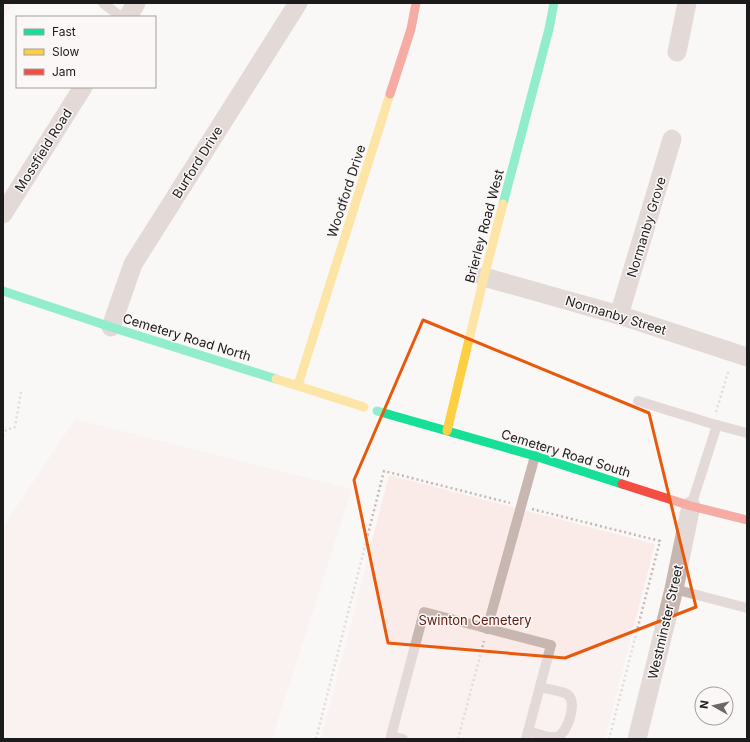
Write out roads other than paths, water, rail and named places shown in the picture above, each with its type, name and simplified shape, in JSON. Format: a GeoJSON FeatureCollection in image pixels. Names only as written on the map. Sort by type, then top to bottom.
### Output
{"type":"FeatureCollection","features":[{"type":"Feature","properties":{"kind":"street"},"geometry":{"type":"LineString","coordinates":[[129,16],[136,3]]}},
{"type":"Feature","properties":{"kind":"street","name":"Burford Drive"},"geometry":{"type":"LineString","coordinates":[[111,327],[133,264],[298,3]]}},
{"type":"Feature","properties":{"kind":"street","name":"Woodford Drive"},"geometry":{"type":"LineString","coordinates":[[298,385],[411,28],[416,3]]}},
{"type":"Feature","properties":{"kind":"street","name":"Brierley Road West"},"geometry":{"type":"LineString","coordinates":[[447,431],[484,277],[549,29],[554,3]]}},
{"type":"Feature","properties":{"kind":"street"},"geometry":{"type":"LineString","coordinates":[[677,52],[687,3]]}},
{"type":"Feature","properties":{"kind":"street","name":"Mossfield Road"},"geometry":{"type":"LineString","coordinates":[[3,214],[82,88]]}},
{"type":"Feature","properties":{"kind":"street","name":"Normanby Grove"},"geometry":{"type":"LineString","coordinates":[[619,315],[672,139]]}},
{"type":"Feature","properties":{"kind":"street","name":"Normanby Street"},"geometry":{"type":"LineString","coordinates":[[484,277],[619,315],[740,355]]}},
{"type":"Feature","properties":{"kind":"street","name":"Cemetery Road North"},"geometry":{"type":"LineString","coordinates":[[3,291],[111,327],[364,406]]}},
{"type":"Feature","properties":{"kind":"street","name":"Cemetery Road South"},"geometry":{"type":"LineString","coordinates":[[377,411],[535,456],[691,506],[747,520]]}},
{"type":"Feature","properties":{"kind":"street","name":"Westminster Street"},"geometry":{"type":"LineString","coordinates":[[637,739],[674,589],[691,506]]}},
{"type":"Feature","properties":{"kind":"lane"},"geometry":{"type":"LineString","coordinates":[[103,3],[120,16]]}},
{"type":"Feature","properties":{"kind":"lane"},"geometry":{"type":"LineString","coordinates":[[638,401],[715,425],[747,433]]}},
{"type":"Feature","properties":{"kind":"lane"},"geometry":{"type":"LineString","coordinates":[[691,506],[715,425]]}},
{"type":"Feature","properties":{"kind":"lane"},"geometry":{"type":"LineString","coordinates":[[487,629],[535,456]]}},
{"type":"Feature","properties":{"kind":"lane"},"geometry":{"type":"LineString","coordinates":[[674,589],[747,608]]}},
{"type":"Feature","properties":{"kind":"lane"},"geometry":{"type":"LineString","coordinates":[[403,739],[391,736],[424,612],[551,645],[527,735],[558,736],[564,731],[568,724],[572,700],[568,694],[540,687]]}},
{"type":"Feature","properties":{"kind":"park label","name":"Swinton Cemetery"},"geometry":{"type":"Point","coordinates":[475,620]}}]}
